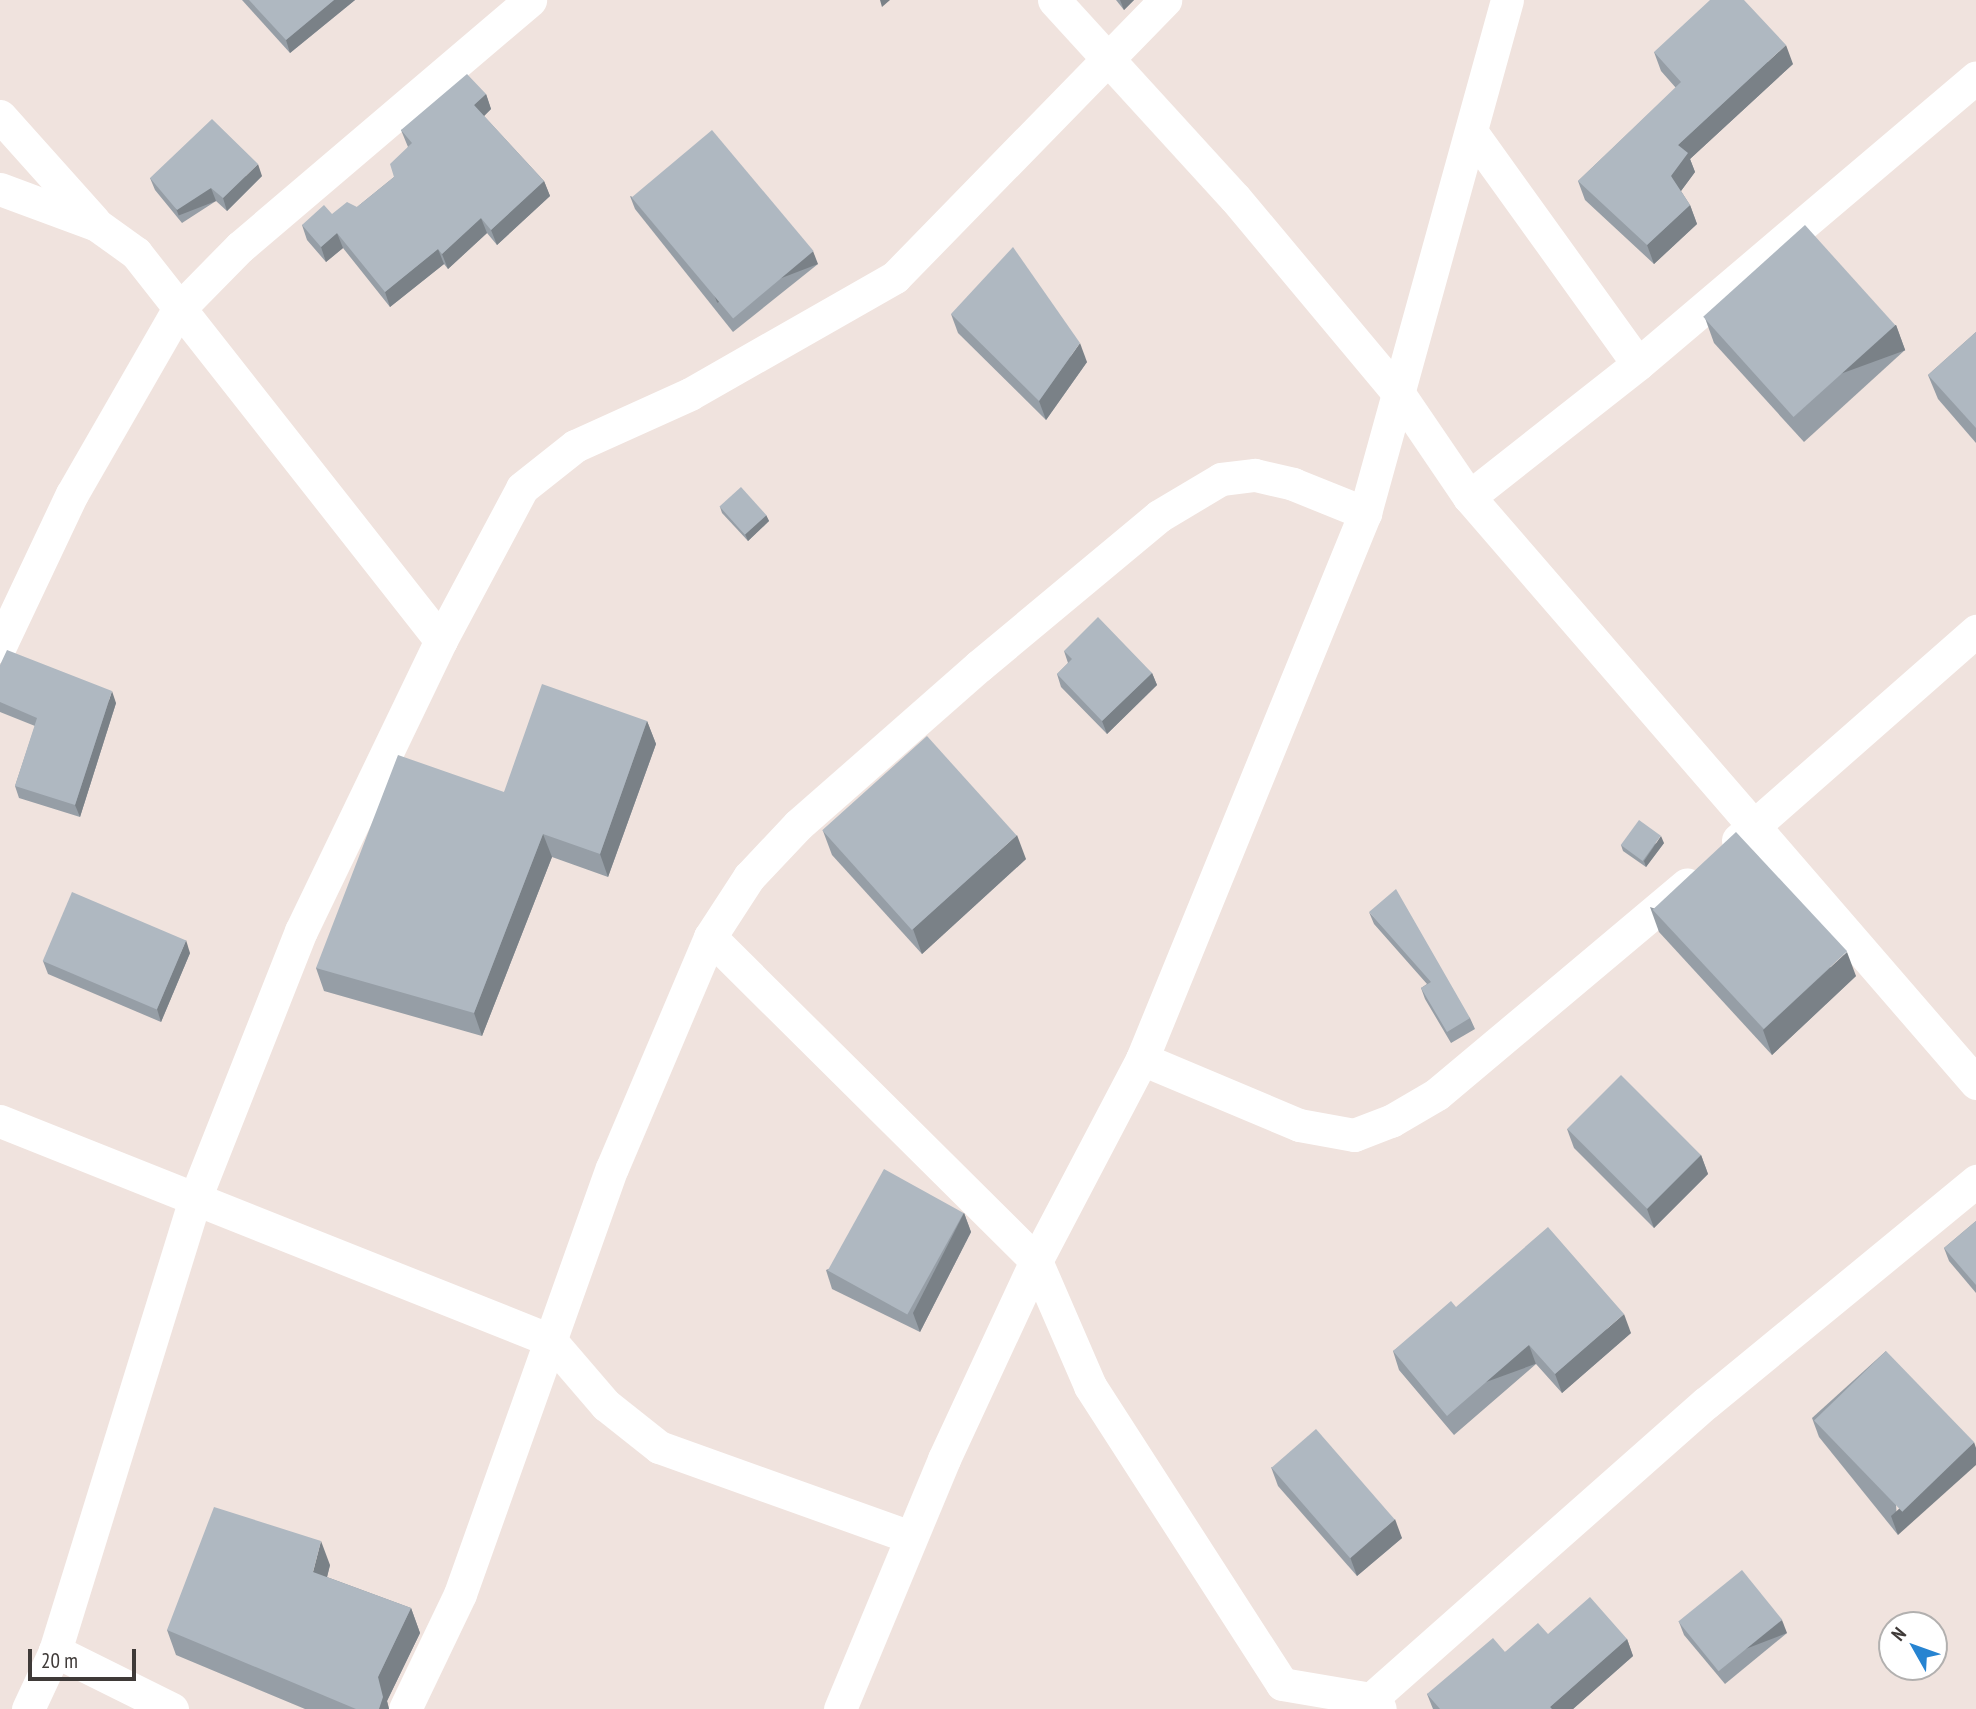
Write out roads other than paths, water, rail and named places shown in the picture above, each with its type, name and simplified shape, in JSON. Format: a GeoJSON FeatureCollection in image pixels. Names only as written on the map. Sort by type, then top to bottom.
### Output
{"type":"FeatureCollection","features":[{"type":"Feature","properties":{"kind":"street"},"geometry":{"type":"LineString","coordinates":[[0,646],[72,494],[178,310],[240,247],[530,0]]}},
{"type":"Feature","properties":{"kind":"street"},"geometry":{"type":"LineString","coordinates":[[1054,0],[1235,198],[1399,394],[1469,497],[1976,1083]]}},
{"type":"Feature","properties":{"kind":"street"},"geometry":{"type":"LineString","coordinates":[[28,1709],[55,1651],[197,1196],[301,931],[441,640],[522,488],[575,446],[691,394],[895,277],[1165,0]]}},
{"type":"Feature","properties":{"kind":"street"},"geometry":{"type":"LineString","coordinates":[[840,1709],[910,1537],[1036,1261],[1142,1059],[1365,513],[1507,0]]}},
{"type":"Feature","properties":{"kind":"street"},"geometry":{"type":"LineString","coordinates":[[1469,497],[1639,363],[1976,77]]}},
{"type":"Feature","properties":{"kind":"street"},"geometry":{"type":"LineString","coordinates":[[0,116],[97,225],[136,253],[178,310],[441,640]]}},
{"type":"Feature","properties":{"kind":"street"},"geometry":{"type":"LineString","coordinates":[[1472,133],[1639,363]]}},
{"type":"Feature","properties":{"kind":"street"},"geometry":{"type":"LineString","coordinates":[[0,189],[97,225]]}},
{"type":"Feature","properties":{"kind":"street"},"geometry":{"type":"LineString","coordinates":[[405,1709],[460,1594],[612,1168],[710,937],[750,877],[798,825],[1159,516],[1221,479],[1255,475],[1293,484],[1365,513]]}},
{"type":"Feature","properties":{"kind":"street"},"geometry":{"type":"LineString","coordinates":[[1142,1059],[1299,1125],[1353,1135],[1391,1121],[1437,1094],[1755,825],[1976,631]]}},
{"type":"Feature","properties":{"kind":"street"},"geometry":{"type":"LineString","coordinates":[[710,937],[1036,1261],[1090,1386],[1282,1696],[1376,1704],[1706,1403],[1976,1181]]}},
{"type":"Feature","properties":{"kind":"street"},"geometry":{"type":"LineString","coordinates":[[0,1121],[197,1196],[550,1340],[606,1405],[660,1447],[910,1537]]}},
{"type":"Feature","properties":{"kind":"street"},"geometry":{"type":"LineString","coordinates":[[55,1651],[172,1709]]}}]}
